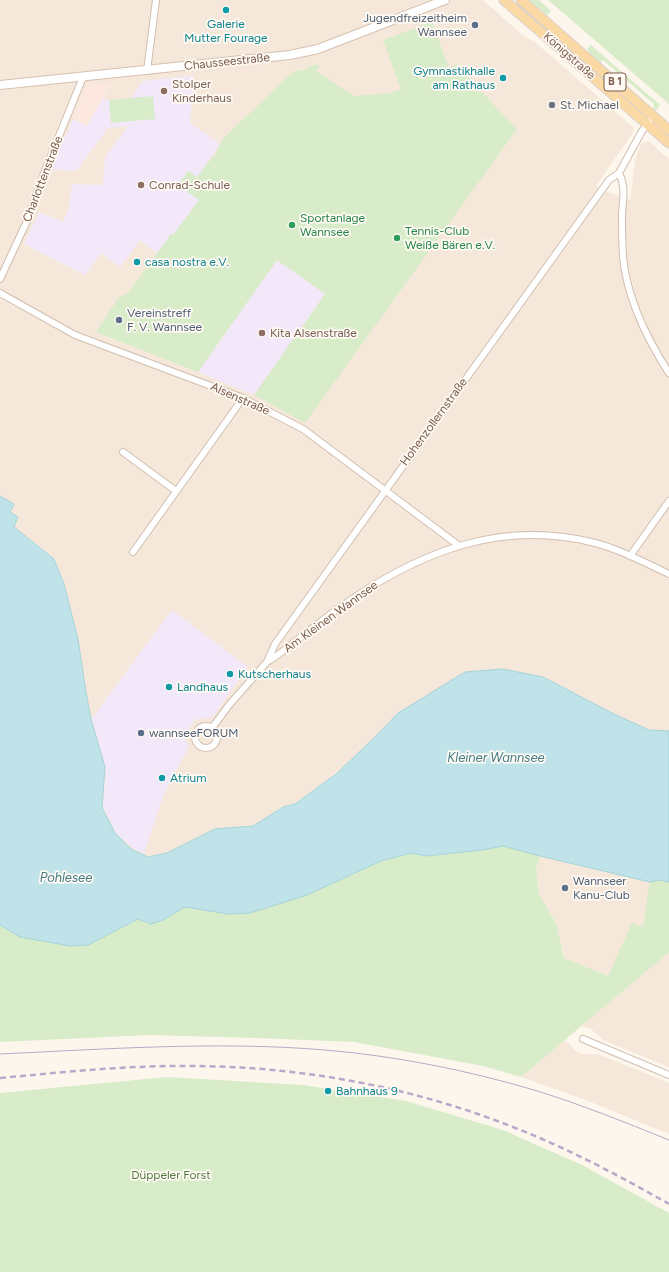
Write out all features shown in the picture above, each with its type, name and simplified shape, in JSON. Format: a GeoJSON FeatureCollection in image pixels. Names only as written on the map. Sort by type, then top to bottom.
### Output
{"type":"FeatureCollection","features":[{"type":"Feature","properties":{"kind":"main road","name":"Königstraße"},"geometry":{"type":"LineString","coordinates":[[504,0],[669,143]]}},
{"type":"Feature","properties":{"kind":"main road","name":"Königstraße"},"geometry":{"type":"LineString","coordinates":[[521,0],[669,130]]}},
{"type":"Feature","properties":{"kind":"street"},"geometry":{"type":"LineString","coordinates":[[147,70],[156,0]]}},
{"type":"Feature","properties":{"kind":"street","name":"Chausseestraße"},"geometry":{"type":"LineString","coordinates":[[0,86],[276,57],[318,49],[445,0]]}},
{"type":"Feature","properties":{"kind":"street","name":"Charlottenstraße"},"geometry":{"type":"LineString","coordinates":[[0,279],[27,221],[44,173],[83,77]]}},
{"type":"Feature","properties":{"kind":"street","name":"Hohenzollernstraße"},"geometry":{"type":"LineString","coordinates":[[212,728],[229,705],[267,662],[275,644],[385,490],[609,180],[619,173],[642,131],[654,116]]}},
{"type":"Feature","properties":{"kind":"street"},"geometry":{"type":"LineString","coordinates":[[619,173],[624,182],[622,216],[623,258],[627,278],[641,321],[652,345],[669,373]]}},
{"type":"Feature","properties":{"kind":"street","name":"Alsenstraße"},"geometry":{"type":"LineString","coordinates":[[0,293],[75,335],[243,398],[303,429],[458,545]]}},
{"type":"Feature","properties":{"kind":"street"},"geometry":{"type":"LineString","coordinates":[[133,552],[243,398]]}},
{"type":"Feature","properties":{"kind":"street"},"geometry":{"type":"LineString","coordinates":[[123,452],[176,491]]}},
{"type":"Feature","properties":{"kind":"street"},"geometry":{"type":"LineString","coordinates":[[630,556],[669,501]]}},
{"type":"Feature","properties":{"kind":"street","name":"Am Kleinen Wannsee"},"geometry":{"type":"LineString","coordinates":[[267,662],[352,599],[383,580],[419,561],[458,545],[492,537],[524,535],[559,536],[592,542],[630,556],[669,574]]}},
{"type":"Feature","properties":{"kind":"street"},"geometry":{"type":"LineString","coordinates":[[583,1039],[669,1075]]}},
{"type":"Feature","properties":{"kind":"shaded area"},"geometry":{"type":"Polygon","coordinates":[[[0,0],[483,0],[520,33],[537,44],[633,127],[634,131],[596,186],[607,192],[630,200],[635,160],[641,144],[648,141],[669,159],[669,731],[649,730],[614,714],[543,677],[503,669],[398,713],[377,735],[326,782],[295,804],[283,807],[252,826],[215,829],[167,853],[148,857],[131,849],[115,833],[102,808],[105,767],[91,719],[78,639],[64,584],[55,559],[14,527],[10,512],[14,504],[0,496],[0,0]]]}},
{"type":"Feature","properties":{"kind":"shaded area","name":"Conrad-Schule"},"geometry":{"type":"Polygon","coordinates":[[[194,75],[190,123],[220,144],[197,178],[188,171],[179,185],[199,200],[173,236],[171,234],[157,253],[140,240],[120,267],[101,253],[85,275],[24,244],[39,212],[63,222],[69,207],[72,184],[103,185],[105,157],[128,126],[108,128],[76,171],[51,169],[73,119],[87,126],[103,98],[109,100],[131,98],[143,81],[194,75]]]}},
{"type":"Feature","properties":{"kind":"shaded area"},"geometry":{"type":"Polygon","coordinates":[[[111,83],[87,126],[73,119],[87,85],[111,83]]]}},
{"type":"Feature","properties":{"kind":"shaded area","name":"Kita Alsenstraße"},"geometry":{"type":"Polygon","coordinates":[[[277,260],[326,294],[254,395],[198,372],[277,260]]]}},
{"type":"Feature","properties":{"kind":"shaded area","name":"wannseeFORUM"},"geometry":{"type":"Polygon","coordinates":[[[172,610],[248,667],[212,718],[195,720],[188,730],[186,740],[189,747],[163,796],[144,854],[133,848],[116,833],[103,807],[106,769],[92,718],[172,610]]]}},
{"type":"Feature","properties":{"kind":"shaded area"},"geometry":{"type":"Polygon","coordinates":[[[540,856],[650,882],[669,882],[669,1067],[603,1040],[591,1029],[581,1026],[629,985],[564,958],[556,923],[539,894],[536,869],[540,856]]]}},
{"type":"Feature","properties":{"kind":"shaded area"},"geometry":{"type":"Polygon","coordinates":[[[563,1041],[569,1043],[574,1050],[580,1054],[598,1054],[669,1083],[669,1134],[586,1100],[521,1077],[563,1041]]]}},
{"type":"Feature","properties":{"kind":"green space"},"geometry":{"type":"Polygon","coordinates":[[[529,0],[539,0],[551,11],[547,15],[529,0]]]}},
{"type":"Feature","properties":{"kind":"green space"},"geometry":{"type":"Polygon","coordinates":[[[548,0],[669,0],[669,104],[548,0]]]}},
{"type":"Feature","properties":{"kind":"green space","name":"Sportanlage Wannsee"},"geometry":{"type":"Polygon","coordinates":[[[432,22],[449,68],[456,65],[517,129],[305,423],[254,395],[325,294],[277,260],[198,372],[96,332],[119,297],[128,293],[171,234],[173,235],[199,200],[178,185],[188,171],[197,177],[216,153],[223,139],[286,78],[295,71],[309,69],[308,66],[320,65],[316,71],[354,96],[391,93],[401,89],[383,40],[432,22]]]}},
{"type":"Feature","properties":{"kind":"green space"},"geometry":{"type":"Polygon","coordinates":[[[591,45],[660,105],[655,111],[653,109],[654,104],[603,60],[599,64],[587,49],[591,45]]]}},
{"type":"Feature","properties":{"kind":"green space"},"geometry":{"type":"Polygon","coordinates":[[[153,96],[155,119],[111,123],[109,100],[153,96]]]}},
{"type":"Feature","properties":{"kind":"green space"},"geometry":{"type":"Polygon","coordinates":[[[503,846],[540,856],[536,869],[539,894],[556,923],[564,958],[608,976],[632,923],[643,927],[654,851],[669,857],[669,952],[521,1077],[483,1066],[354,1042],[150,1035],[0,1042],[0,925],[20,937],[70,946],[88,945],[138,919],[163,920],[185,907],[228,914],[307,895],[381,861],[411,853],[426,856],[483,850],[503,846]]]}},
{"type":"Feature","properties":{"kind":"green space","name":"Düppeler Forst"},"geometry":{"type":"Polygon","coordinates":[[[167,1077],[303,1085],[406,1101],[503,1130],[582,1165],[669,1213],[669,1272],[0,1272],[0,1093],[167,1077]]]}},
{"type":"Feature","properties":{"kind":"water","name":"Kleiner Wannsee"},"geometry":{"type":"Polygon","coordinates":[[[0,496],[14,504],[10,512],[18,517],[14,527],[54,559],[64,584],[78,639],[91,719],[105,767],[102,808],[115,833],[131,849],[148,857],[167,853],[215,829],[253,826],[283,807],[295,804],[336,774],[398,713],[465,672],[503,669],[543,677],[614,714],[649,730],[669,731],[669,882],[659,880],[650,882],[503,846],[483,850],[426,856],[411,853],[381,861],[307,895],[250,913],[228,914],[185,907],[163,920],[151,924],[138,919],[88,945],[70,946],[20,937],[0,925],[0,496]]]}},
{"type":"Feature","properties":{"kind":"tram line"},"geometry":{"type":"LineString","coordinates":[[0,1054],[122,1048],[244,1046],[325,1050],[378,1056],[457,1070],[534,1090],[585,1107],[669,1140]]}},
{"type":"Feature","properties":{"kind":"railway"},"geometry":{"type":"LineString","coordinates":[[0,1078],[73,1071],[195,1066],[276,1070],[357,1082],[396,1090],[436,1101],[513,1127],[592,1162],[669,1204]]}},
{"type":"Feature","properties":{"kind":"place","name":"Galerie Mutter Fourage"},"geometry":{"type":"Point","coordinates":[226,10]}},
{"type":"Feature","properties":{"kind":"place","name":"Jugendfreizeitheim Wannsee"},"geometry":{"type":"Point","coordinates":[475,25]}},
{"type":"Feature","properties":{"kind":"place","name":"Gymnastikhalle am Rathaus"},"geometry":{"type":"Point","coordinates":[503,78]}},
{"type":"Feature","properties":{"kind":"place","name":"Stolper Kinderhaus"},"geometry":{"type":"Point","coordinates":[164,91]}},
{"type":"Feature","properties":{"kind":"place","name":"St. Michael"},"geometry":{"type":"Point","coordinates":[552,105]}},
{"type":"Feature","properties":{"kind":"place","name":"Conrad-Schule"},"geometry":{"type":"Point","coordinates":[141,185]}},
{"type":"Feature","properties":{"kind":"place","name":"Sportanlage Wannsee"},"geometry":{"type":"Point","coordinates":[292,225]}},
{"type":"Feature","properties":{"kind":"place","name":"Tennis-Club Weiße Bären e.V."},"geometry":{"type":"Point","coordinates":[397,238]}},
{"type":"Feature","properties":{"kind":"place","name":"casa nostra e.V."},"geometry":{"type":"Point","coordinates":[137,262]}},
{"type":"Feature","properties":{"kind":"place","name":"Vereinstreff F. V. Wannsee"},"geometry":{"type":"Point","coordinates":[119,320]}},
{"type":"Feature","properties":{"kind":"place","name":"Kita Alsenstraße"},"geometry":{"type":"Point","coordinates":[262,333]}},
{"type":"Feature","properties":{"kind":"place","name":"Kutscherhaus"},"geometry":{"type":"Point","coordinates":[230,674]}},
{"type":"Feature","properties":{"kind":"place","name":"Landhaus"},"geometry":{"type":"Point","coordinates":[169,687]}},
{"type":"Feature","properties":{"kind":"place","name":"wannseeFORUM"},"geometry":{"type":"Point","coordinates":[141,733]}},
{"type":"Feature","properties":{"kind":"place","name":"Atrium"},"geometry":{"type":"Point","coordinates":[162,778]}},
{"type":"Feature","properties":{"kind":"place","name":"Wannseer Kanu-Club"},"geometry":{"type":"Point","coordinates":[565,888]}},
{"type":"Feature","properties":{"kind":"place","name":"Bahnhaus 9"},"geometry":{"type":"Point","coordinates":[328,1091]}},
{"type":"Feature","properties":{"kind":"water label","name":"Pohlesee"},"geometry":{"type":"Point","coordinates":[66,878]}}]}
